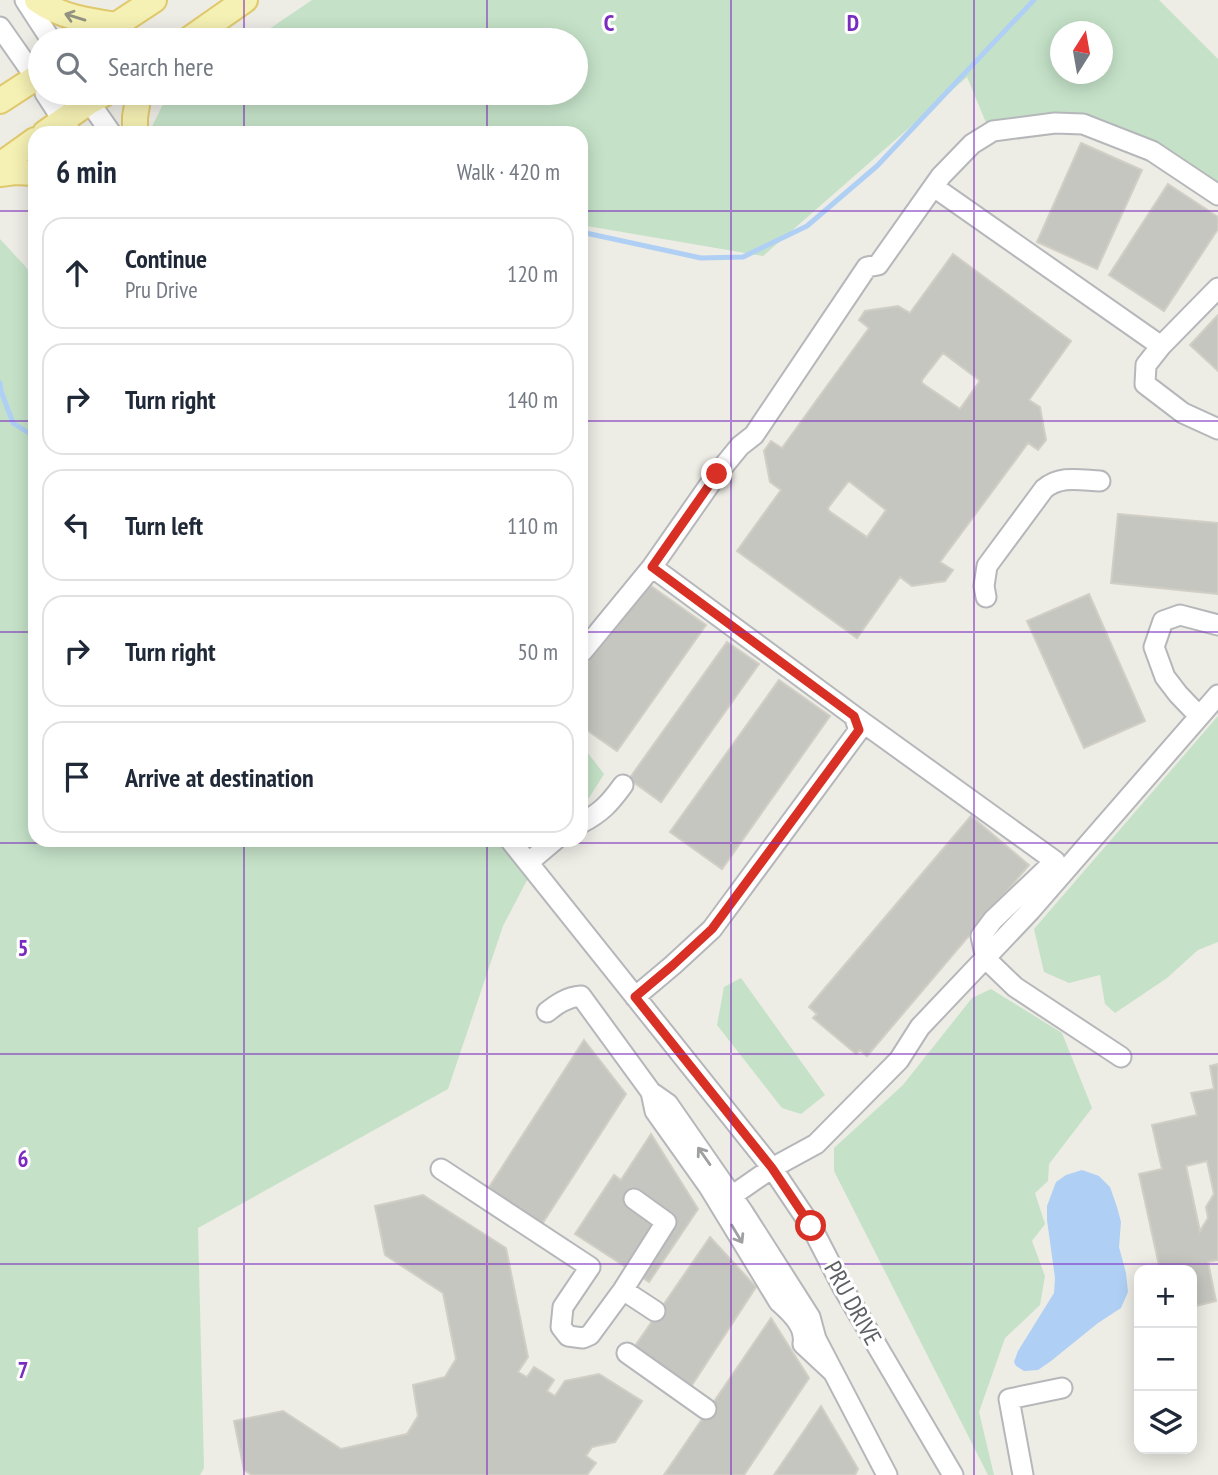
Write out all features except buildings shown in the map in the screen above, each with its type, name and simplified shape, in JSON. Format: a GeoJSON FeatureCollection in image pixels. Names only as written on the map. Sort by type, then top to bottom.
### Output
{"type":"FeatureCollection","features":[{"type":"Feature","properties":{"kind":"main road"},"geometry":{"type":"LineString","coordinates":[[37,0],[48,8],[81,20],[117,25]]}},
{"type":"Feature","properties":{"kind":"main road"},"geometry":{"type":"LineString","coordinates":[[112,28],[155,0]]}},
{"type":"Feature","properties":{"kind":"main road"},"geometry":{"type":"LineString","coordinates":[[205,28],[245,0]]}},
{"type":"Feature","properties":{"kind":"main road"},"geometry":{"type":"LineString","coordinates":[[0,101],[28,88]]}},
{"type":"Feature","properties":{"kind":"main road"},"geometry":{"type":"LineString","coordinates":[[63,126],[84,105]]}},
{"type":"Feature","properties":{"kind":"main road"},"geometry":{"type":"LineString","coordinates":[[135,126],[137,105]]}},
{"type":"Feature","properties":{"kind":"main road"},"geometry":{"type":"LineString","coordinates":[[0,165],[28,145]]}},
{"type":"Feature","properties":{"kind":"main road"},"geometry":{"type":"LineString","coordinates":[[0,174],[28,173]]}},
{"type":"Feature","properties":{"kind":"street"},"geometry":{"type":"LineString","coordinates":[[25,0],[43,28]]}},
{"type":"Feature","properties":{"kind":"street"},"geometry":{"type":"LineString","coordinates":[[0,27],[28,66]]}},
{"type":"Feature","properties":{"kind":"street"},"geometry":{"type":"LineString","coordinates":[[50,105],[59,126]]}},
{"type":"Feature","properties":{"kind":"street"},"geometry":{"type":"LineString","coordinates":[[97,105],[108,126]]}},
{"type":"Feature","properties":{"kind":"street"},"geometry":{"type":"LineString","coordinates":[[588,645],[652,567],[717,474],[740,446],[754,435],[867,267],[877,265],[941,176],[972,144],[993,131],[1055,123],[1083,124],[1152,151],[1218,195]]}},
{"type":"Feature","properties":{"kind":"street"},"geometry":{"type":"LineString","coordinates":[[933,187],[1161,346]]}},
{"type":"Feature","properties":{"kind":"street"},"geometry":{"type":"LineString","coordinates":[[1218,288],[1146,365],[1145,384],[1183,413],[1218,429]]}},
{"type":"Feature","properties":{"kind":"street"},"geometry":{"type":"LineString","coordinates":[[986,597],[984,586],[987,566],[1044,489],[1062,479],[1100,481]]}},
{"type":"Feature","properties":{"kind":"street"},"geometry":{"type":"LineString","coordinates":[[652,567],[1055,861],[993,920],[981,936],[986,959],[1014,987],[1121,1057]]}},
{"type":"Feature","properties":{"kind":"street"},"geometry":{"type":"LineString","coordinates":[[1199,716],[1165,677],[1154,647],[1163,621],[1180,615],[1218,625]]}},
{"type":"Feature","properties":{"kind":"street"},"geometry":{"type":"LineString","coordinates":[[726,1201],[772,1168],[816,1144],[899,1060],[920,1027],[1030,911],[1218,695]]}},
{"type":"Feature","properties":{"kind":"street"},"geometry":{"type":"LineString","coordinates":[[635,997],[712,929],[859,730],[854,716]]}},
{"type":"Feature","properties":{"kind":"street"},"geometry":{"type":"LineString","coordinates":[[588,820],[597,816],[623,785]]}},
{"type":"Feature","properties":{"kind":"street","name":"PRU DRIVE"},"geometry":{"type":"LineString","coordinates":[[516,847],[772,1168],[811,1226],[843,1288],[953,1475]]}},
{"type":"Feature","properties":{"kind":"street"},"geometry":{"type":"LineString","coordinates":[[529,862],[547,847]]}},
{"type":"Feature","properties":{"kind":"street"},"geometry":{"type":"LineString","coordinates":[[547,1012],[560,1002],[581,996],[651,1091],[668,1104],[726,1201],[810,1317],[816,1339],[887,1475]]}},
{"type":"Feature","properties":{"kind":"street"},"geometry":{"type":"LineString","coordinates":[[441,1169],[590,1267],[563,1307],[561,1327],[568,1336],[583,1338],[590,1335],[623,1290],[666,1222],[634,1199]]}},
{"type":"Feature","properties":{"kind":"street"},"geometry":{"type":"LineString","coordinates":[[623,1290],[655,1311]]}},
{"type":"Feature","properties":{"kind":"street"},"geometry":{"type":"LineString","coordinates":[[627,1353],[706,1409]]}},
{"type":"Feature","properties":{"kind":"street"},"geometry":{"type":"LineString","coordinates":[[1023,1475],[1009,1399],[1062,1388]]}},
{"type":"Feature","properties":{"kind":"green space"},"geometry":{"type":"Polygon","coordinates":[[[312,0],[1159,0],[1218,59],[1218,184],[1084,117],[987,125],[967,77],[763,256],[588,226],[588,126],[152,126],[163,105],[588,105],[588,28],[271,28],[312,0]]]}},
{"type":"Feature","properties":{"kind":"green space"},"geometry":{"type":"Polygon","coordinates":[[[0,239],[28,270],[28,847],[544,847],[503,926],[448,1089],[198,1228],[204,1468],[200,1475],[0,1475],[0,239]]]}},
{"type":"Feature","properties":{"kind":"green space"},"geometry":{"type":"Polygon","coordinates":[[[1218,716],[1218,942],[1198,950],[1167,978],[1115,1013],[1105,1004],[1100,975],[1069,983],[1044,972],[1034,929],[1218,716]]]}},
{"type":"Feature","properties":{"kind":"green space"},"geometry":{"type":"Polygon","coordinates":[[[588,753],[604,774],[588,798],[588,753]]]}},
{"type":"Feature","properties":{"kind":"green space"},"geometry":{"type":"Polygon","coordinates":[[[741,978],[825,1095],[801,1114],[782,1108],[717,1025],[724,987],[741,978]]]}},
{"type":"Feature","properties":{"kind":"green space"},"geometry":{"type":"Polygon","coordinates":[[[991,989],[1062,1033],[1092,1108],[1049,1164],[1048,1181],[1035,1193],[1045,1224],[1032,1241],[1045,1276],[1040,1305],[1005,1338],[979,1412],[994,1475],[988,1475],[834,1171],[834,1148],[903,1085],[972,998],[991,989]]]}},
{"type":"Feature","properties":{"kind":"water"},"geometry":{"type":"Polygon","coordinates":[[[1082,1170],[1099,1176],[1110,1187],[1121,1222],[1119,1247],[1128,1292],[1121,1308],[1038,1370],[1024,1371],[1014,1362],[1018,1351],[1054,1293],[1055,1278],[1047,1206],[1056,1182],[1066,1175],[1082,1170]]]}},
{"type":"Feature","properties":{"kind":"waterway"},"geometry":{"type":"LineString","coordinates":[[588,234],[701,258],[743,257],[807,226],[877,166],[1034,0]]}},
{"type":"Feature","properties":{"kind":"waterway"},"geometry":{"type":"LineString","coordinates":[[0,383],[13,423],[28,433]]}},
{"type":"Feature","properties":{"kind":"route"},"geometry":{"type":"LineString","coordinates":[[717,474],[652,567],[854,716],[859,730],[712,929],[635,997],[772,1168],[811,1226]]}}]}
